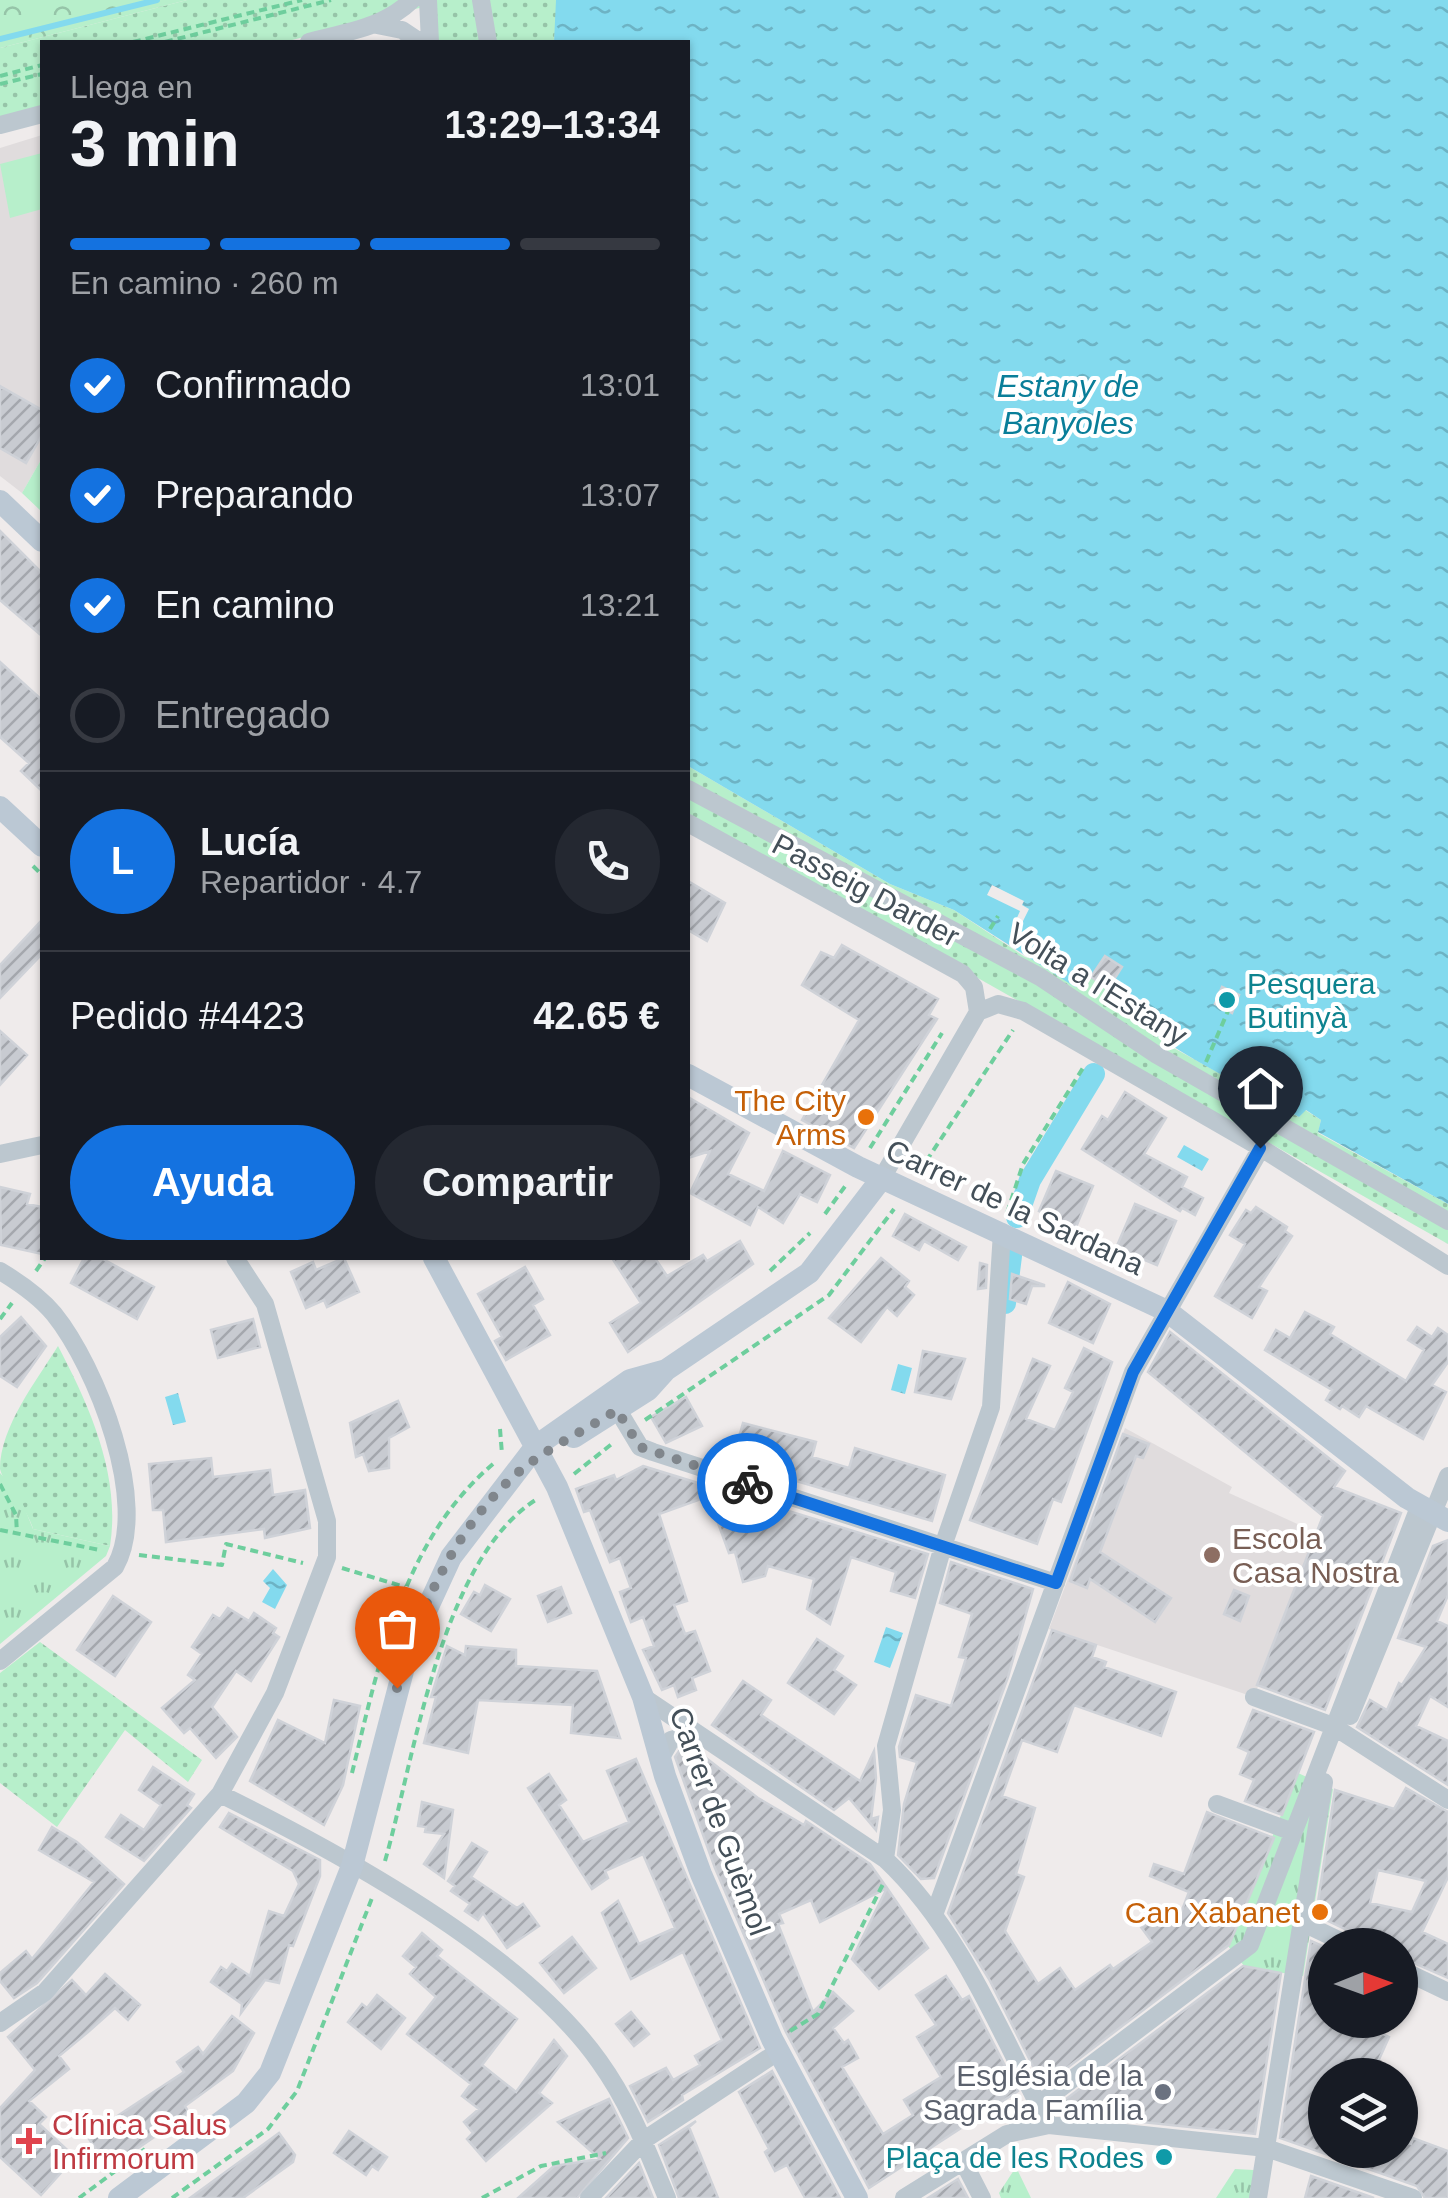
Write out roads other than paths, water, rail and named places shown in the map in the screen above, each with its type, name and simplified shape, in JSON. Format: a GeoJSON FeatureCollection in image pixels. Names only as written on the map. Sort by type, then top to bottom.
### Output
{"type":"FeatureCollection","features":[{"type":"Feature","properties":{"kind":"main road"},"geometry":{"type":"LineString","coordinates":[[0,501],[40,539]]}},
{"type":"Feature","properties":{"kind":"main road"},"geometry":{"type":"LineString","coordinates":[[0,806],[40,844]]}},
{"type":"Feature","properties":{"kind":"main road","name":"Carrer de la Sardana"},"geometry":{"type":"LineString","coordinates":[[690,1076],[858,1167],[1167,1311],[1433,1515]]}},
{"type":"Feature","properties":{"kind":"main road"},"geometry":{"type":"LineString","coordinates":[[119,2198],[261,2089],[289,2031],[352,1866],[422,1611],[451,1557],[516,1474],[540,1451],[630,1380],[657,1372],[809,1272],[882,1178]]}},
{"type":"Feature","properties":{"kind":"main road","name":"Carrer de Guèmol"},"geometry":{"type":"LineString","coordinates":[[435,1260],[540,1451],[644,1698],[660,1759],[701,1874],[775,2045],[856,2198]]}},
{"type":"Feature","properties":{"kind":"main road"},"geometry":{"type":"LineString","coordinates":[[540,1451],[648,1390],[657,1372]]}},
{"type":"Feature","properties":{"kind":"street"},"geometry":{"type":"LineString","coordinates":[[317,40],[394,18],[412,0]]}},
{"type":"Feature","properties":{"kind":"street"},"geometry":{"type":"LineString","coordinates":[[428,0],[430,40]]}},
{"type":"Feature","properties":{"kind":"street"},"geometry":{"type":"LineString","coordinates":[[481,0],[488,40]]}},
{"type":"Feature","properties":{"kind":"street"},"geometry":{"type":"LineString","coordinates":[[377,24],[402,30],[417,40]]}},
{"type":"Feature","properties":{"kind":"street"},"geometry":{"type":"LineString","coordinates":[[0,125],[40,115]]}},
{"type":"Feature","properties":{"kind":"street","name":"Passeig Darder"},"geometry":{"type":"LineString","coordinates":[[690,790],[984,937]]}},
{"type":"Feature","properties":{"kind":"street","name":"Passeig Darder"},"geometry":{"type":"LineString","coordinates":[[690,825],[963,974],[974,987],[978,1012]]}},
{"type":"Feature","properties":{"kind":"street","name":"Volta a l'Estany"},"geometry":{"type":"LineString","coordinates":[[984,937],[1156,1056],[1448,1221]]}},
{"type":"Feature","properties":{"kind":"street"},"geometry":{"type":"LineString","coordinates":[[882,1178],[978,1012],[998,1004],[1011,1005],[1260,1148],[1448,1266]]}},
{"type":"Feature","properties":{"kind":"street"},"geometry":{"type":"LineString","coordinates":[[0,1154],[40,1145]]}},
{"type":"Feature","properties":{"kind":"street"},"geometry":{"type":"LineString","coordinates":[[934,1915],[1133,1372],[1260,1148]]}},
{"type":"Feature","properties":{"kind":"street"},"geometry":{"type":"LineString","coordinates":[[885,1859],[892,1810],[886,1746],[942,1546],[991,1406],[1002,1232]]}},
{"type":"Feature","properties":{"kind":"street"},"geometry":{"type":"LineString","coordinates":[[0,2023],[45,1992],[151,1878],[220,1794],[274,1693],[324,1566],[327,1521],[266,1304],[236,1260]]}},
{"type":"Feature","properties":{"kind":"street"},"geometry":{"type":"LineString","coordinates":[[0,1271],[25,1286],[54,1314],[98,1389],[126,1498],[122,1554],[115,1567],[0,1661]]}},
{"type":"Feature","properties":{"kind":"street"},"geometry":{"type":"LineString","coordinates":[[615,1406],[640,1447],[1056,1583]]}},
{"type":"Feature","properties":{"kind":"street"},"geometry":{"type":"LineString","coordinates":[[904,2198],[1016,2130],[1038,2104],[1250,1945],[1313,1781],[1448,1476]]}},
{"type":"Feature","properties":{"kind":"street"},"geometry":{"type":"LineString","coordinates":[[1254,1697],[1338,1730],[1448,1800]]}},
{"type":"Feature","properties":{"kind":"street"},"geometry":{"type":"LineString","coordinates":[[644,1698],[885,1859],[934,1915],[982,1996],[1048,2125]]}},
{"type":"Feature","properties":{"kind":"street"},"geometry":{"type":"LineString","coordinates":[[1258,2198],[1318,1795],[1338,1730]]}},
{"type":"Feature","properties":{"kind":"street"},"geometry":{"type":"LineString","coordinates":[[660,1759],[671,1740],[697,1733]]}},
{"type":"Feature","properties":{"kind":"street"},"geometry":{"type":"LineString","coordinates":[[220,1794],[352,1866],[485,1953],[562,2017],[615,2084],[644,2140],[667,2198]]}},
{"type":"Feature","properties":{"kind":"street"},"geometry":{"type":"LineString","coordinates":[[1217,1804],[1292,1832]]}},
{"type":"Feature","properties":{"kind":"street"},"geometry":{"type":"LineString","coordinates":[[1301,1922],[1314,1928]]}},
{"type":"Feature","properties":{"kind":"street"},"geometry":{"type":"LineString","coordinates":[[1418,1978],[1448,1992]]}},
{"type":"Feature","properties":{"kind":"street"},"geometry":{"type":"LineString","coordinates":[[588,2198],[644,2140],[775,2045]]}},
{"type":"Feature","properties":{"kind":"street"},"geometry":{"type":"LineString","coordinates":[[1016,2130],[1048,2125],[1266,2148],[1412,2198]]}},
{"type":"Feature","properties":{"kind":"street"},"geometry":{"type":"LineString","coordinates":[[963,2161],[982,2198]]}},
{"type":"Feature","properties":{"kind":"water","name":"Estany de Banyoles"},"geometry":{"type":"Polygon","coordinates":[[[556,0],[1448,0],[1448,1204],[1318,1132],[1321,1120],[1306,1110],[1299,1117],[1162,1040],[1136,1021],[1117,1004],[1108,989],[1091,977],[1084,986],[1075,987],[954,910],[890,884],[690,767],[690,40],[554,40],[556,0]]]}},
{"type":"Feature","properties":{"kind":"water"},"geometry":{"type":"Polygon","coordinates":[[[1184,1145],[1209,1159],[1202,1171],[1177,1157],[1184,1145]]]}},
{"type":"Feature","properties":{"kind":"water"},"geometry":{"type":"Polygon","coordinates":[[[898,1364],[912,1368],[905,1394],[891,1390],[898,1364]]]}},
{"type":"Feature","properties":{"kind":"water"},"geometry":{"type":"Polygon","coordinates":[[[178,1393],[186,1422],[173,1425],[165,1397],[178,1393]]]}},
{"type":"Feature","properties":{"kind":"water"},"geometry":{"type":"Polygon","coordinates":[[[273,1569],[287,1585],[275,1609],[262,1602],[270,1588],[263,1581],[273,1569]]]}},
{"type":"Feature","properties":{"kind":"water"},"geometry":{"type":"Polygon","coordinates":[[[886,1627],[903,1633],[890,1668],[874,1662],[886,1627]]]}},
{"type":"Feature","properties":{"kind":"waterway"},"geometry":{"type":"LineString","coordinates":[[0,39],[157,0]]}},
{"type":"Feature","properties":{"kind":"waterway"},"geometry":{"type":"LineString","coordinates":[[1017,1217],[1030,1180],[1094,1074]]}},
{"type":"Feature","properties":{"kind":"waterway"},"geometry":{"type":"LineString","coordinates":[[1005,1303],[1011,1256]]}},
{"type":"Feature","properties":{"kind":"place","name":"Pesquera Butinyà"},"geometry":{"type":"Point","coordinates":[1227,1000]}},
{"type":"Feature","properties":{"kind":"place","name":"The City Arms"},"geometry":{"type":"Point","coordinates":[866,1117]}},
{"type":"Feature","properties":{"kind":"place","name":"Escola Casa Nostra"},"geometry":{"type":"Point","coordinates":[1212,1555]}},
{"type":"Feature","properties":{"kind":"place","name":"Can Xabanet"},"geometry":{"type":"Point","coordinates":[1320,1912]}},
{"type":"Feature","properties":{"kind":"place","name":"Església de la Sagrada Família"},"geometry":{"type":"Point","coordinates":[1163,2092]}},
{"type":"Feature","properties":{"kind":"place","name":"Clínica Salus Infirmorum"},"geometry":{"type":"Point","coordinates":[29,2141]}},
{"type":"Feature","properties":{"kind":"place","name":"Plaça de les Rodes"},"geometry":{"type":"Point","coordinates":[1164,2157]}}]}
